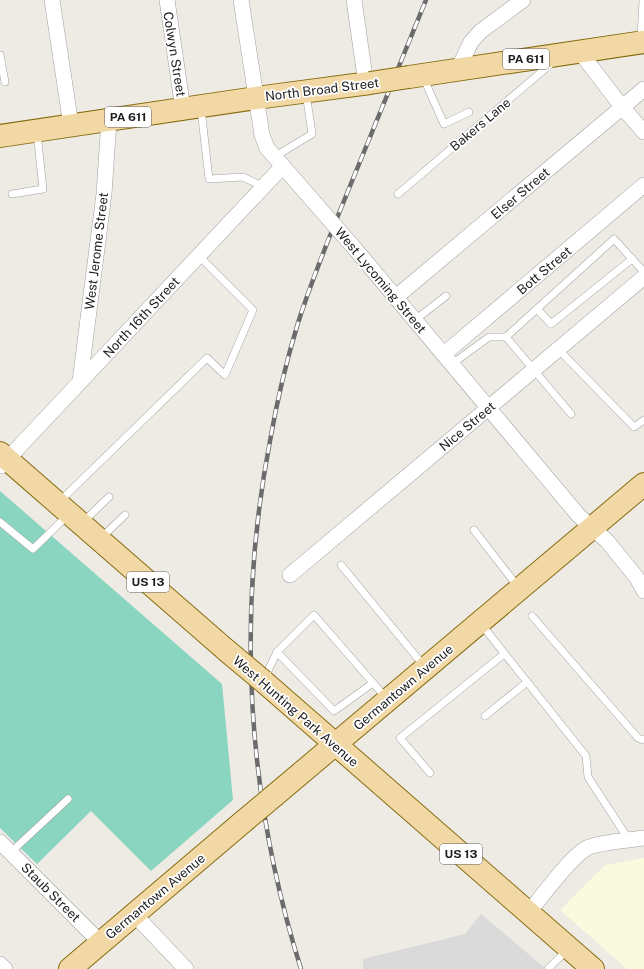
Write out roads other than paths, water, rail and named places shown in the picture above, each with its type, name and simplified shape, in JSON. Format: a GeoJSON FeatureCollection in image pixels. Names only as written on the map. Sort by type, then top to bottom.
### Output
{"type":"FeatureCollection","features":[{"type":"Feature","properties":{"kind":"main road","name":"North Broad Street"},"geometry":{"type":"LineString","coordinates":[[0,136],[642,43]]}},
{"type":"Feature","properties":{"kind":"main road","name":"West Hunting Park Avenue"},"geometry":{"type":"LineString","coordinates":[[2,460],[70,514],[593,969]]}},
{"type":"Feature","properties":{"kind":"main road","name":"Germantown Avenue"},"geometry":{"type":"LineString","coordinates":[[70,969],[644,484]]}},
{"type":"Feature","properties":{"kind":"street"},"geometry":{"type":"LineString","coordinates":[[52,0],[71,125]]}},
{"type":"Feature","properties":{"kind":"street","name":"Colwyn Street"},"geometry":{"type":"LineString","coordinates":[[167,0],[192,107]]}},
{"type":"Feature","properties":{"kind":"street","name":"West Lycoming Street"},"geometry":{"type":"LineString","coordinates":[[241,0],[262,135],[267,148],[396,297],[579,516],[608,541],[641,577],[644,591]]}},
{"type":"Feature","properties":{"kind":"street"},"geometry":{"type":"LineString","coordinates":[[354,0],[368,83]]}},
{"type":"Feature","properties":{"kind":"street"},"geometry":{"type":"LineString","coordinates":[[458,69],[470,42],[481,31],[523,0]]}},
{"type":"Feature","properties":{"kind":"street"},"geometry":{"type":"LineString","coordinates":[[571,53],[644,132]]}},
{"type":"Feature","properties":{"kind":"street","name":"Elser Street"},"geometry":{"type":"LineString","coordinates":[[396,297],[644,90]]}},
{"type":"Feature","properties":{"kind":"street","name":"West Jerome Street"},"geometry":{"type":"LineString","coordinates":[[80,381],[104,194],[109,120]]}},
{"type":"Feature","properties":{"kind":"street","name":"North 16th Street"},"geometry":{"type":"LineString","coordinates":[[2,460],[80,381],[264,187],[278,162]]}},
{"type":"Feature","properties":{"kind":"street","name":"Bott Street"},"geometry":{"type":"LineString","coordinates":[[448,359],[644,185]]}},
{"type":"Feature","properties":{"kind":"street","name":"Nice Street"},"geometry":{"type":"LineString","coordinates":[[290,575],[644,277]]}},
{"type":"Feature","properties":{"kind":"street"},"geometry":{"type":"LineString","coordinates":[[528,913],[566,867],[586,849],[595,846],[644,838]]}},
{"type":"Feature","properties":{"kind":"street","name":"Staub Street"},"geometry":{"type":"LineString","coordinates":[[0,842],[100,943]]}},
{"type":"Feature","properties":{"kind":"street"},"geometry":{"type":"LineString","coordinates":[[134,914],[186,969]]}},
{"type":"Feature","properties":{"kind":"street"},"geometry":{"type":"LineString","coordinates":[[0,964],[5,969]]}},
{"type":"Feature","properties":{"kind":"lane"},"geometry":{"type":"LineString","coordinates":[[642,43],[643,0]]}},
{"type":"Feature","properties":{"kind":"lane","name":"Bakers Lane"},"geometry":{"type":"LineString","coordinates":[[398,194],[571,53]]}},
{"type":"Feature","properties":{"kind":"lane"},"geometry":{"type":"LineString","coordinates":[[0,55],[5,82]]}},
{"type":"Feature","properties":{"kind":"lane"},"geometry":{"type":"LineString","coordinates":[[415,76],[444,124],[469,112]]}},
{"type":"Feature","properties":{"kind":"lane"},"geometry":{"type":"LineString","coordinates":[[278,162],[312,134],[306,91]]}},
{"type":"Feature","properties":{"kind":"lane"},"geometry":{"type":"LineString","coordinates":[[192,107],[209,179],[243,177],[264,187]]}},
{"type":"Feature","properties":{"kind":"lane"},"geometry":{"type":"LineString","coordinates":[[12,194],[43,189],[37,131]]}},
{"type":"Feature","properties":{"kind":"lane"},"geometry":{"type":"LineString","coordinates":[[448,359],[489,337],[506,336],[614,239],[644,272]]}},
{"type":"Feature","properties":{"kind":"lane"},"geometry":{"type":"LineString","coordinates":[[0,522],[33,549],[70,514],[207,358],[225,376],[252,310],[198,255]]}},
{"type":"Feature","properties":{"kind":"lane"},"geometry":{"type":"LineString","coordinates":[[537,309],[551,324],[632,259]]}},
{"type":"Feature","properties":{"kind":"lane"},"geometry":{"type":"LineString","coordinates":[[415,320],[446,296]]}},
{"type":"Feature","properties":{"kind":"lane"},"geometry":{"type":"LineString","coordinates":[[506,336],[571,414]]}},
{"type":"Feature","properties":{"kind":"lane"},"geometry":{"type":"LineString","coordinates":[[558,349],[634,427],[644,420]]}},
{"type":"Feature","properties":{"kind":"lane"},"geometry":{"type":"LineString","coordinates":[[70,514],[109,497]]}},
{"type":"Feature","properties":{"kind":"lane"},"geometry":{"type":"LineString","coordinates":[[100,540],[125,515]]}},
{"type":"Feature","properties":{"kind":"lane"},"geometry":{"type":"LineString","coordinates":[[474,530],[520,588]]}},
{"type":"Feature","properties":{"kind":"lane"},"geometry":{"type":"LineString","coordinates":[[341,565],[425,668]]}},
{"type":"Feature","properties":{"kind":"lane"},"geometry":{"type":"LineString","coordinates":[[263,681],[277,652],[314,615],[387,700]]}},
{"type":"Feature","properties":{"kind":"lane"},"geometry":{"type":"LineString","coordinates":[[532,616],[638,738],[644,740]]}},
{"type":"Feature","properties":{"kind":"lane"},"geometry":{"type":"LineString","coordinates":[[479,622],[586,756],[588,777],[629,840]]}},
{"type":"Feature","properties":{"kind":"lane"},"geometry":{"type":"LineString","coordinates":[[277,652],[334,711],[373,683]]}},
{"type":"Feature","properties":{"kind":"lane"},"geometry":{"type":"LineString","coordinates":[[430,773],[400,738],[504,654]]}},
{"type":"Feature","properties":{"kind":"lane"},"geometry":{"type":"LineString","coordinates":[[485,716],[527,682]]}},
{"type":"Feature","properties":{"kind":"lane"},"geometry":{"type":"LineString","coordinates":[[11,852],[68,799]]}},
{"type":"Feature","properties":{"kind":"lane"},"geometry":{"type":"LineString","coordinates":[[548,969],[569,948]]}},
{"type":"Feature","properties":{"kind":"railway"},"geometry":{"type":"LineString","coordinates":[[301,969],[283,904],[269,839],[258,773],[252,707],[251,640],[253,574],[259,507],[276,411],[298,323],[328,240],[426,0]]}}]}
